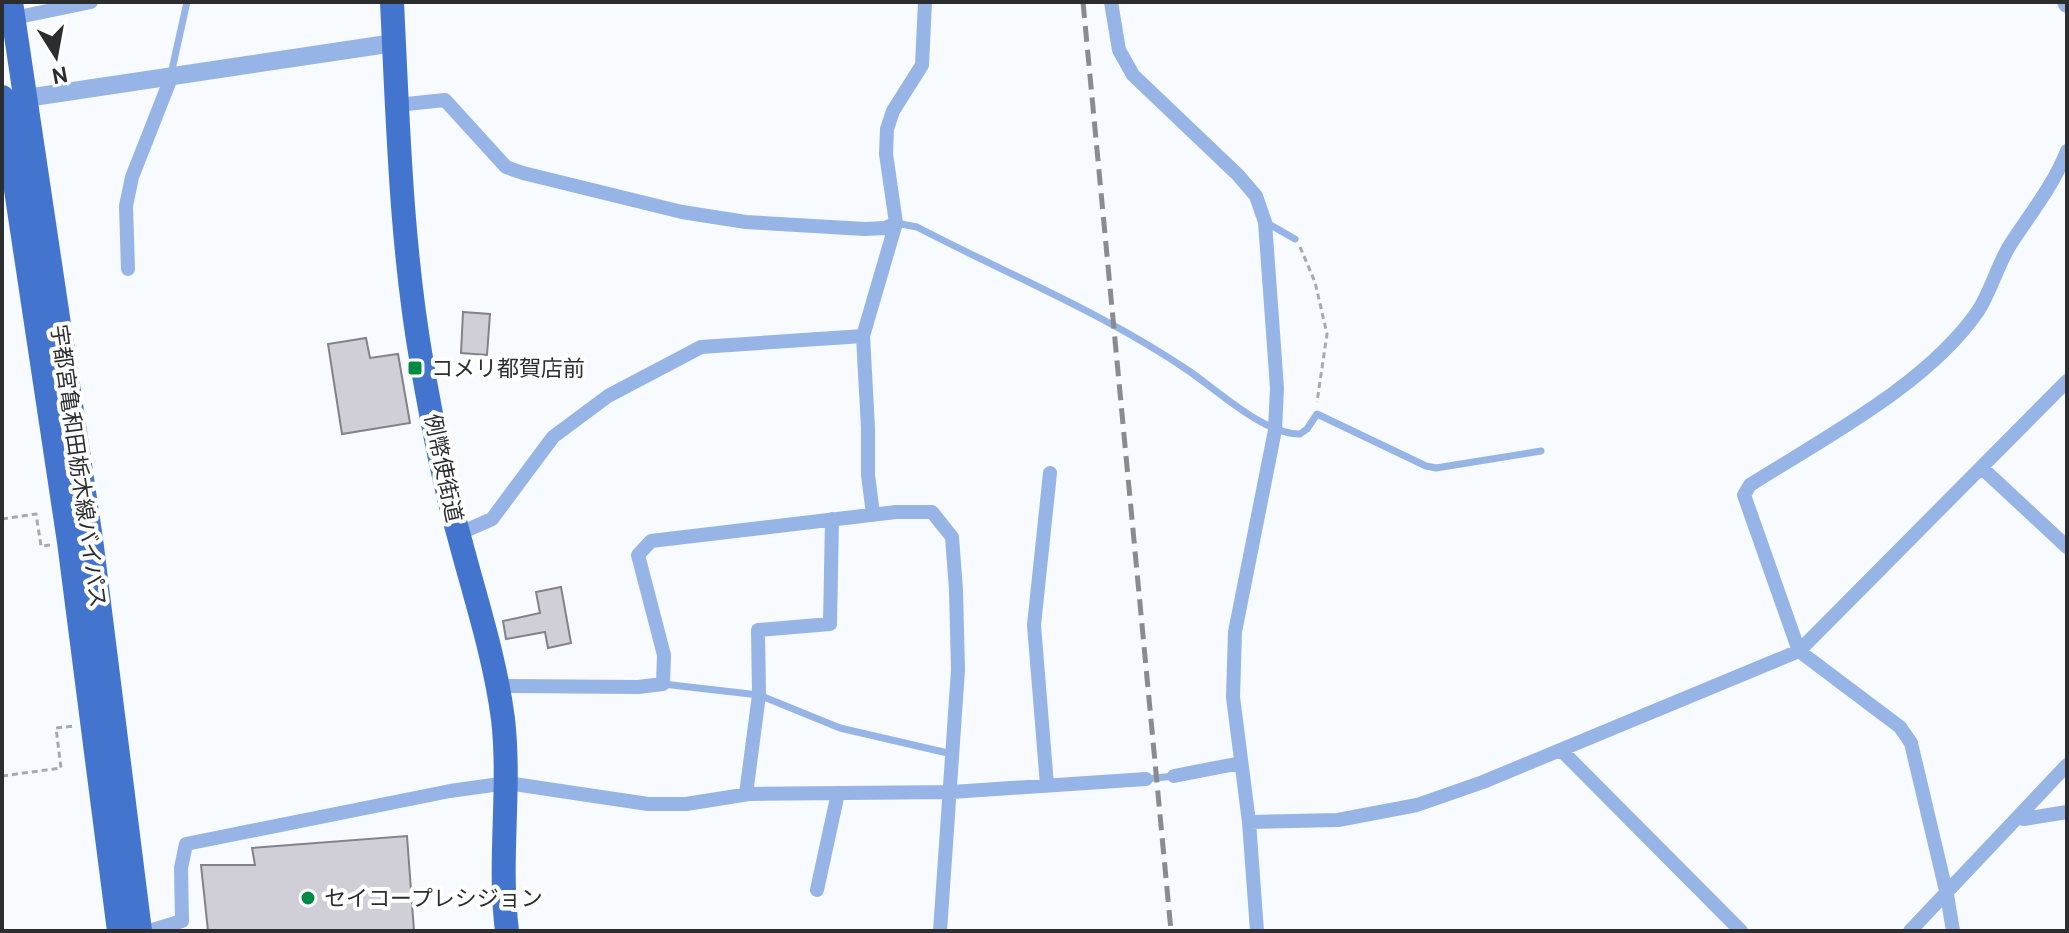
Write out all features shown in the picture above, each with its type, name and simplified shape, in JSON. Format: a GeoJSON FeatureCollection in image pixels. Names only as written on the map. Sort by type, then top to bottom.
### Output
{"type":"FeatureCollection","features":[{"type":"Feature","properties":{"kind":"main road","name":"例幣使街道"},"geometry":{"type":"LineString","coordinates":[[392,2],[404,212],[422,362],[458,534],[503,719],[507,783],[504,875],[507,931]]}},
{"type":"Feature","properties":{"kind":"main road","name":"宇都宮亀和田栃木線バイパス"},"geometry":{"type":"LineString","coordinates":[[9,13],[10,99],[119,931]]}},
{"type":"Feature","properties":{"kind":"main road","name":"宇都宮亀和田栃木線バイパス"},"geometry":{"type":"LineString","coordinates":[[10,99],[91,539],[140,931]]}},
{"type":"Feature","properties":{"kind":"street"},"geometry":{"type":"LineString","coordinates":[[9,13],[91,2]]}},
{"type":"Feature","properties":{"kind":"street"},"geometry":{"type":"LineString","coordinates":[[873,514],[868,475],[863,336],[896,223],[886,154],[887,129],[893,111],[922,65],[925,2]]}},
{"type":"Feature","properties":{"kind":"street"},"geometry":{"type":"LineString","coordinates":[[1111,2],[1114,31],[1124,63],[1238,175],[1256,196],[1265,222],[1276,373],[1275,430],[1235,632],[1233,697],[1249,822],[1257,931]]}},
{"type":"Feature","properties":{"kind":"street"},"geometry":{"type":"LineString","coordinates":[[10,99],[171,78],[394,43]]}},
{"type":"Feature","properties":{"kind":"street"},"geometry":{"type":"LineString","coordinates":[[128,269],[126,206],[132,177],[171,78]]}},
{"type":"Feature","properties":{"kind":"street"},"geometry":{"type":"LineString","coordinates":[[397,105],[445,100],[506,167],[682,212],[746,222],[865,229],[885,228],[896,223]]}},
{"type":"Feature","properties":{"kind":"street"},"geometry":{"type":"LineString","coordinates":[[1953,931],[1911,743],[1900,727],[1799,651],[1744,495],[1750,485],[1896,390],[1958,336],[1979,309],[2008,248],[2056,178],[2067,151]]}},
{"type":"Feature","properties":{"kind":"street"},"geometry":{"type":"LineString","coordinates":[[458,534],[492,519],[553,437],[608,396],[701,347],[863,336]]}},
{"type":"Feature","properties":{"kind":"street"},"geometry":{"type":"LineString","coordinates":[[1249,822],[1338,820],[1417,805],[1483,782],[1799,651],[2067,381]]}},
{"type":"Feature","properties":{"kind":"street"},"geometry":{"type":"LineString","coordinates":[[1982,468],[2067,547]]}},
{"type":"Feature","properties":{"kind":"street"},"geometry":{"type":"LineString","coordinates":[[1047,785],[1034,625],[1050,473]]}},
{"type":"Feature","properties":{"kind":"street"},"geometry":{"type":"LineString","coordinates":[[497,686],[638,687],[663,684],[664,655],[638,555],[651,541],[873,514],[932,512],[952,537],[958,670],[952,792],[940,931]]}},
{"type":"Feature","properties":{"kind":"street"},"geometry":{"type":"LineString","coordinates":[[746,794],[759,695],[758,630],[830,624],[832,519]]}},
{"type":"Feature","properties":{"kind":"street"},"geometry":{"type":"LineString","coordinates":[[1561,750],[1741,931]]}},
{"type":"Feature","properties":{"kind":"street"},"geometry":{"type":"LineString","coordinates":[[1174,776],[1241,763]]}},
{"type":"Feature","properties":{"kind":"street"},"geometry":{"type":"LineString","coordinates":[[1910,931],[2067,765]]}},
{"type":"Feature","properties":{"kind":"street"},"geometry":{"type":"LineString","coordinates":[[149,931],[182,921],[181,868],[186,844],[450,791],[507,783],[648,804],[686,804],[746,794],[952,792],[1146,779]]}},
{"type":"Feature","properties":{"kind":"street"},"geometry":{"type":"LineString","coordinates":[[817,890],[838,793]]}},
{"type":"Feature","properties":{"kind":"street"},"geometry":{"type":"LineString","coordinates":[[2018,817],[2024,819],[2067,812]]}},
{"type":"Feature","properties":{"kind":"lane"},"geometry":{"type":"LineString","coordinates":[[171,78],[187,2]]}},
{"type":"Feature","properties":{"kind":"lane"},"geometry":{"type":"LineString","coordinates":[[1265,222],[1295,239]]}},
{"type":"Feature","properties":{"kind":"lane"},"geometry":{"type":"LineString","coordinates":[[896,223],[917,227],[1122,331],[1173,360],[1275,430],[1300,434],[1317,414],[1436,468],[1541,451]]}},
{"type":"Feature","properties":{"kind":"lane"},"geometry":{"type":"LineString","coordinates":[[663,684],[759,695],[840,728],[954,754]]}},
{"type":"Feature","properties":{"kind":"lane"},"geometry":{"type":"LineString","coordinates":[[1146,779],[1174,776]]}},
{"type":"Feature","properties":{"kind":"path"},"geometry":{"type":"LineString","coordinates":[[1295,239],[1315,282],[1327,334],[1317,414]]}},
{"type":"Feature","properties":{"kind":"path"},"geometry":{"type":"LineString","coordinates":[[2,519],[36,514],[41,546],[69,542]]}},
{"type":"Feature","properties":{"kind":"path"},"geometry":{"type":"LineString","coordinates":[[2,776],[61,768],[56,728],[94,724]]}},
{"type":"Feature","properties":{"kind":"building"},"geometry":{"type":"Polygon","coordinates":[[[463,312],[490,314],[487,355],[461,353],[463,312]]]}},
{"type":"Feature","properties":{"kind":"building"},"geometry":{"type":"Polygon","coordinates":[[[366,338],[370,358],[398,354],[410,423],[342,434],[328,344],[366,338]]]}},
{"type":"Feature","properties":{"kind":"building"},"geometry":{"type":"Polygon","coordinates":[[[561,587],[571,643],[548,648],[545,632],[506,639],[503,621],[540,613],[536,592],[561,587]]]}},
{"type":"Feature","properties":{"kind":"building","name":"セイコープレシジョン"},"geometry":{"type":"Polygon","coordinates":[[[407,836],[414,931],[208,931],[201,865],[255,865],[252,848],[407,836]]]}},
{"type":"Feature","properties":{"kind":"railway"},"geometry":{"type":"LineString","coordinates":[[1083,2],[1171,931]]}},
{"type":"Feature","properties":{"kind":"place","name":"コメリ都賀店前"},"geometry":{"type":"Point","coordinates":[415,368]}},
{"type":"Feature","properties":{"kind":"place","name":"セイコープレシジョン"},"geometry":{"type":"Point","coordinates":[308,898]}}]}
